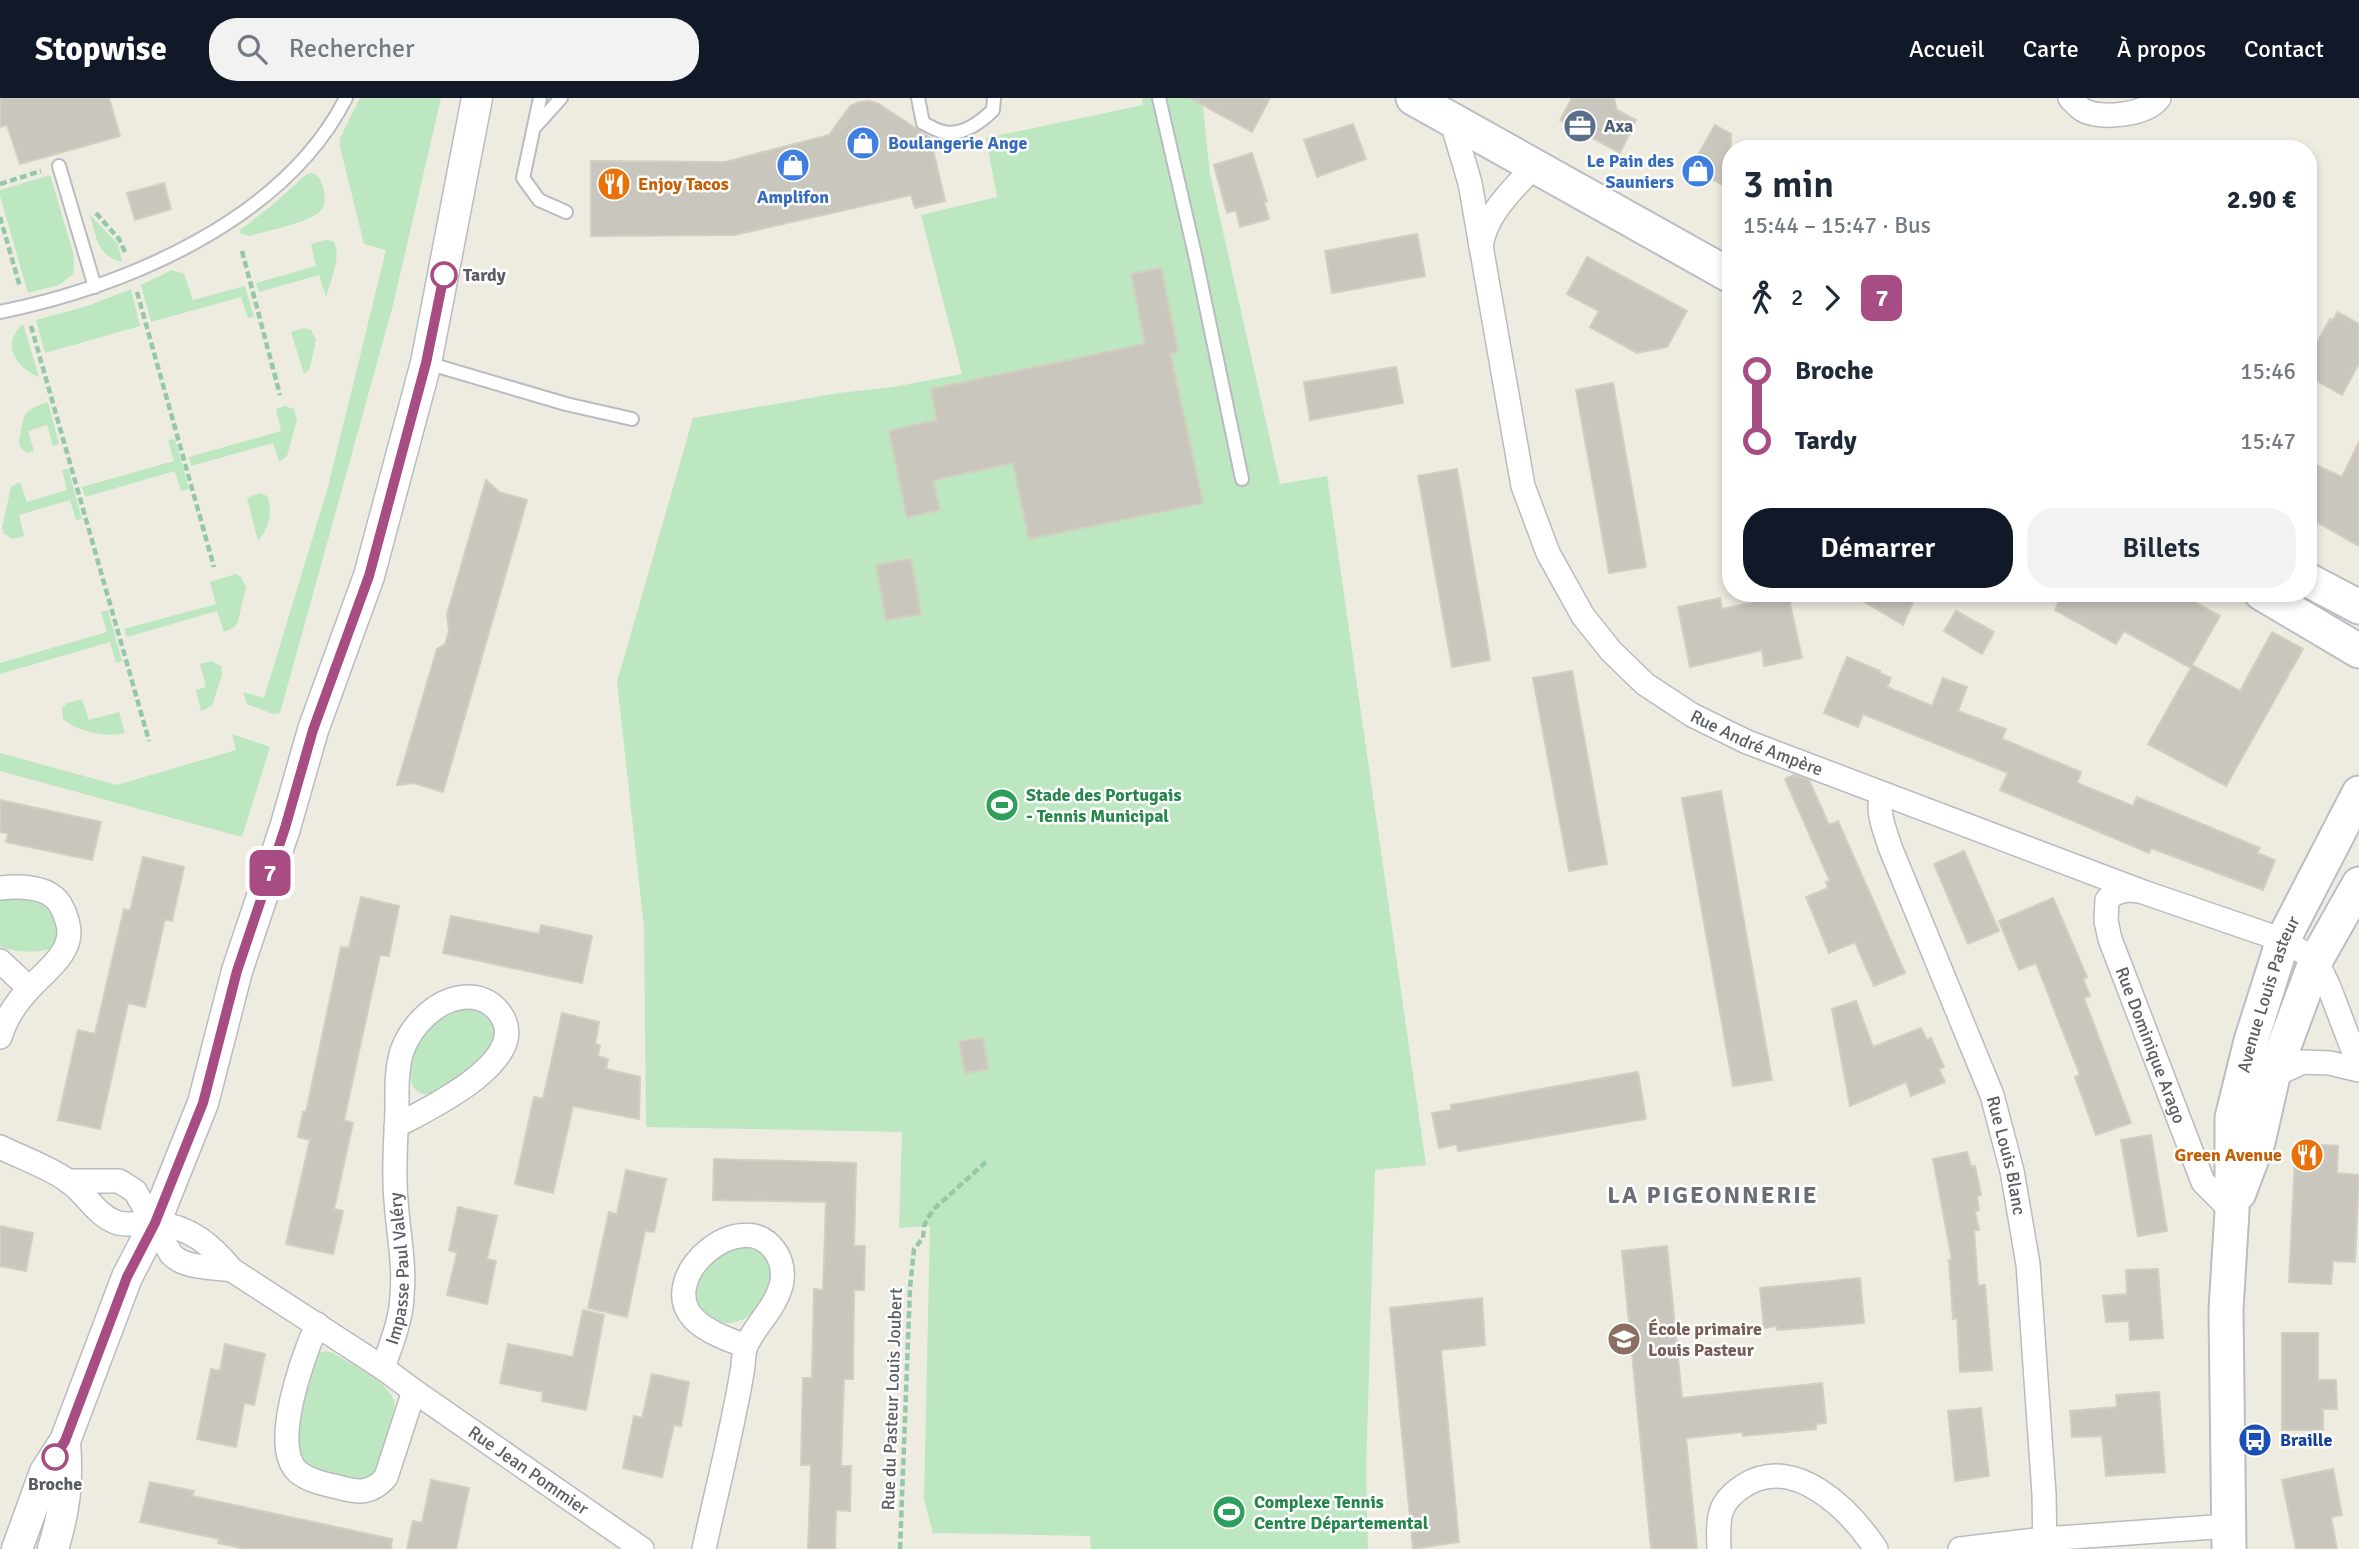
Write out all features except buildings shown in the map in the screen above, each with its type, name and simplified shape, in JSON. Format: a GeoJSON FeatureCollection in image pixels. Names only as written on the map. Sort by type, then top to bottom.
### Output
{"type":"FeatureCollection","features":[{"type":"Feature","properties":{"kind":"main road"},"geometry":{"type":"LineString","coordinates":[[1413,98],[1722,271]]}},
{"type":"Feature","properties":{"kind":"main road"},"geometry":{"type":"LineString","coordinates":[[2317,585],[2359,607]]}},
{"type":"Feature","properties":{"kind":"main road"},"geometry":{"type":"LineString","coordinates":[[2276,602],[2359,651]]}},
{"type":"Feature","properties":{"kind":"main road","name":"Avenue Louis Pasteur"},"geometry":{"type":"LineString","coordinates":[[2229,1538],[2226,1310],[2232,1211],[2232,1118],[2251,1041],[2283,940],[2359,793]]}},
{"type":"Feature","properties":{"kind":"main road","name":"Avenue Louis Pasteur"},"geometry":{"type":"LineString","coordinates":[[2232,1211],[2258,1142],[2273,1076],[2316,960],[2359,884]]}},
{"type":"Feature","properties":{"kind":"street"},"geometry":{"type":"LineString","coordinates":[[17,1549],[45,1472],[65,1441],[127,1277],[155,1223],[203,1103],[237,971],[285,828],[313,730],[369,576],[426,363],[477,98]]}},
{"type":"Feature","properties":{"kind":"street"},"geometry":{"type":"LineString","coordinates":[[2070,98],[2083,110],[2099,115],[2138,110],[2159,98]]}},
{"type":"Feature","properties":{"kind":"street","name":"Rue André Ampère"},"geometry":{"type":"LineString","coordinates":[[1451,119],[1470,183],[1523,486],[1548,553],[1583,616],[1611,651],[1645,684],[1692,715],[1747,742],[2143,892],[2283,940],[2316,960]]}},
{"type":"Feature","properties":{"kind":"street","name":"Rue André Ampère"},"geometry":{"type":"LineString","coordinates":[[1481,253],[1483,235],[1490,219],[1534,166]]}},
{"type":"Feature","properties":{"kind":"street","name":"Rue Louis Blanc"},"geometry":{"type":"LineString","coordinates":[[1882,794],[1878,803],[1890,848],[1992,1095],[2012,1171],[2028,1264],[2045,1544]]}},
{"type":"Feature","properties":{"kind":"street","name":"Rue Dominique Arago"},"geometry":{"type":"LineString","coordinates":[[2092,872],[2106,907],[2110,939],[2203,1182],[2232,1211]]}},
{"type":"Feature","properties":{"kind":"street"},"geometry":{"type":"LineString","coordinates":[[0,888],[33,889],[48,893],[58,901],[66,915],[68,941],[60,956],[16,1004],[0,1037]]}},
{"type":"Feature","properties":{"kind":"street"},"geometry":{"type":"LineString","coordinates":[[2106,907],[2107,900],[2117,891],[2130,889],[2143,892]]}},
{"type":"Feature","properties":{"kind":"street"},"geometry":{"type":"LineString","coordinates":[[2316,960],[2359,1068]]}},
{"type":"Feature","properties":{"kind":"street"},"geometry":{"type":"LineString","coordinates":[[0,961],[29,988]]}},
{"type":"Feature","properties":{"kind":"street","name":"Impasse Paul Valéry"},"geometry":{"type":"LineString","coordinates":[[383,1367],[399,1321],[402,1296],[403,1259],[394,1157],[398,1077],[402,1051],[423,1017],[436,1007],[469,997],[486,1000],[499,1011],[507,1026],[506,1040],[494,1061],[451,1097],[396,1126]]}},
{"type":"Feature","properties":{"kind":"street"},"geometry":{"type":"LineString","coordinates":[[2273,1076],[2304,1062],[2359,1068]]}},
{"type":"Feature","properties":{"kind":"street","name":"Rue Jean Pommier"},"geometry":{"type":"LineString","coordinates":[[0,1147],[68,1181],[93,1206],[118,1223],[155,1223]]}},
{"type":"Feature","properties":{"kind":"street","name":"Rue Jean Pommier"},"geometry":{"type":"LineString","coordinates":[[68,1181],[119,1181],[135,1191],[177,1260],[192,1265],[232,1269],[383,1367],[642,1549]]}},
{"type":"Feature","properties":{"kind":"street"},"geometry":{"type":"LineString","coordinates":[[704,1549],[723,1474],[746,1346],[771,1309],[781,1285],[783,1268],[769,1243],[757,1237],[745,1236],[722,1241],[710,1247],[690,1271],[684,1287],[685,1301],[694,1319],[720,1336],[746,1346]]}},
{"type":"Feature","properties":{"kind":"street"},"geometry":{"type":"LineString","coordinates":[[317,1324],[292,1401],[286,1438],[286,1452],[299,1473],[355,1492],[367,1492],[379,1486],[386,1477],[414,1391]]}},
{"type":"Feature","properties":{"kind":"street"},"geometry":{"type":"LineString","coordinates":[[52,1549],[63,1515],[66,1491],[65,1441]]}},
{"type":"Feature","properties":{"kind":"street"},"geometry":{"type":"LineString","coordinates":[[1718,1549],[1720,1512],[1726,1500],[1737,1490],[1764,1475],[1781,1475],[1806,1483],[1844,1510],[1863,1529],[1876,1549]]}},
{"type":"Feature","properties":{"kind":"street"},"geometry":{"type":"LineString","coordinates":[[1959,1549],[2045,1544],[2119,1534],[2229,1538]]}},
{"type":"Feature","properties":{"kind":"lane"},"geometry":{"type":"LineString","coordinates":[[0,312],[95,287],[132,273],[202,239],[233,219],[278,183],[316,143],[338,114],[346,98]]}},
{"type":"Feature","properties":{"kind":"lane"},"geometry":{"type":"LineString","coordinates":[[540,98],[523,178],[539,200],[566,212]]}},
{"type":"Feature","properties":{"kind":"lane"},"geometry":{"type":"LineString","coordinates":[[534,128],[561,98]]}},
{"type":"Feature","properties":{"kind":"lane"},"geometry":{"type":"LineString","coordinates":[[918,98],[923,123],[946,133],[982,122],[993,110],[994,98]]}},
{"type":"Feature","properties":{"kind":"lane"},"geometry":{"type":"LineString","coordinates":[[1159,98],[1242,480]]}},
{"type":"Feature","properties":{"kind":"lane"},"geometry":{"type":"LineString","coordinates":[[59,166],[95,287]]}},
{"type":"Feature","properties":{"kind":"lane"},"geometry":{"type":"LineString","coordinates":[[426,363],[566,404],[632,419]]}},
{"type":"Feature","properties":{"kind":"path"},"geometry":{"type":"LineString","coordinates":[[0,184],[59,166]]}},
{"type":"Feature","properties":{"kind":"path"},"geometry":{"type":"LineString","coordinates":[[70,202],[96,213],[124,246],[214,567]]}},
{"type":"Feature","properties":{"kind":"path"},"geometry":{"type":"LineString","coordinates":[[0,218],[149,741]]}},
{"type":"Feature","properties":{"kind":"path"},"geometry":{"type":"LineString","coordinates":[[242,251],[280,395]]}},
{"type":"Feature","properties":{"kind":"path","name":"Rue du Pasteur Louis Joubert"},"geometry":{"type":"LineString","coordinates":[[900,1549],[910,1288],[914,1249],[923,1238],[923,1226],[935,1208],[987,1161]]}},
{"type":"Feature","properties":{"kind":"green space"},"geometry":{"type":"Polygon","coordinates":[[[360,98],[441,98],[393,305],[280,713],[273,714],[247,704],[243,692],[264,698],[328,487],[386,250],[364,244],[340,147],[340,138],[360,98]]]}},
{"type":"Feature","properties":{"kind":"green space","name":"Stade des Portugais - Tennis Municipal"},"geometry":{"type":"Polygon","coordinates":[[[1142,98],[1202,98],[1210,174],[1280,484],[1327,476],[1426,1165],[1375,1170],[1366,1472],[1368,1549],[1091,1549],[1090,1536],[933,1533],[924,1499],[930,1226],[899,1228],[902,1132],[646,1127],[644,927],[617,682],[693,418],[962,374],[921,215],[997,197],[986,138],[1143,105],[1142,98]]]}},
{"type":"Feature","properties":{"kind":"green space"},"geometry":{"type":"Polygon","coordinates":[[[312,173],[320,180],[325,199],[323,208],[318,213],[278,229],[249,236],[241,234],[240,230],[307,174],[312,173]]]}},
{"type":"Feature","properties":{"kind":"green space"},"geometry":{"type":"Polygon","coordinates":[[[50,175],[73,252],[73,274],[59,285],[28,293],[0,190],[50,175]]]}},
{"type":"Feature","properties":{"kind":"green space"},"geometry":{"type":"Polygon","coordinates":[[[90,215],[118,244],[122,262],[102,250],[90,215]]]}},
{"type":"Feature","properties":{"kind":"green space"},"geometry":{"type":"Polygon","coordinates":[[[333,241],[337,254],[326,297],[319,275],[259,292],[256,283],[316,266],[311,244],[333,241]]]}},
{"type":"Feature","properties":{"kind":"green space"},"geometry":{"type":"Polygon","coordinates":[[[172,270],[184,274],[193,300],[245,286],[254,317],[248,318],[241,297],[151,322],[141,285],[172,270]]]}},
{"type":"Feature","properties":{"kind":"green space"},"geometry":{"type":"Polygon","coordinates":[[[131,289],[140,326],[45,353],[36,320],[87,306],[131,289]]]}},
{"type":"Feature","properties":{"kind":"green space"},"geometry":{"type":"Polygon","coordinates":[[[23,324],[39,377],[24,368],[14,355],[13,339],[23,324]]]}},
{"type":"Feature","properties":{"kind":"green space"},"geometry":{"type":"Polygon","coordinates":[[[304,328],[311,330],[316,340],[310,368],[304,374],[291,332],[304,328]]]}},
{"type":"Feature","properties":{"kind":"green space"},"geometry":{"type":"Polygon","coordinates":[[[48,402],[59,444],[53,446],[47,425],[28,431],[34,451],[27,453],[19,443],[25,416],[32,408],[48,402]]]}},
{"type":"Feature","properties":{"kind":"green space"},"geometry":{"type":"Polygon","coordinates":[[[285,406],[294,409],[297,420],[287,456],[279,462],[273,443],[191,466],[189,457],[281,431],[276,409],[285,406]]]}},
{"type":"Feature","properties":{"kind":"green space"},"geometry":{"type":"Polygon","coordinates":[[[175,439],[189,489],[181,491],[175,471],[85,497],[82,487],[174,461],[168,440],[175,439]]]}},
{"type":"Feature","properties":{"kind":"green space"},"geometry":{"type":"Polygon","coordinates":[[[68,469],[82,519],[76,520],[70,500],[19,515],[24,536],[13,539],[4,534],[2,528],[11,487],[20,482],[27,502],[67,490],[62,470],[68,469]]]}},
{"type":"Feature","properties":{"kind":"green space"},"geometry":{"type":"Polygon","coordinates":[[[260,493],[267,496],[270,513],[258,541],[247,498],[260,493]]]}},
{"type":"Feature","properties":{"kind":"green space"},"geometry":{"type":"Polygon","coordinates":[[[236,574],[241,577],[246,587],[235,627],[224,632],[217,611],[127,637],[124,629],[216,604],[210,582],[236,574]]]}},
{"type":"Feature","properties":{"kind":"green space"},"geometry":{"type":"Polygon","coordinates":[[[108,610],[122,661],[116,663],[110,642],[0,674],[0,663],[107,632],[101,612],[108,610]]]}},
{"type":"Feature","properties":{"kind":"green space"},"geometry":{"type":"Polygon","coordinates":[[[212,661],[221,666],[222,675],[212,706],[201,711],[196,690],[206,687],[200,664],[212,661]]]}},
{"type":"Feature","properties":{"kind":"green space"},"geometry":{"type":"Polygon","coordinates":[[[82,699],[89,720],[119,712],[125,733],[93,733],[69,724],[63,719],[62,708],[67,703],[82,699]]]}},
{"type":"Feature","properties":{"kind":"green space"},"geometry":{"type":"Polygon","coordinates":[[[232,734],[270,747],[242,837],[0,771],[0,753],[117,785],[236,750],[232,734]]]}},
{"type":"Feature","properties":{"kind":"green space"},"geometry":{"type":"Polygon","coordinates":[[[0,896],[23,896],[51,906],[61,929],[55,948],[28,952],[0,947],[0,896]]]}},
{"type":"Feature","properties":{"kind":"green space"},"geometry":{"type":"Polygon","coordinates":[[[468,1007],[492,1022],[495,1037],[489,1054],[476,1068],[440,1091],[431,1094],[415,1089],[410,1067],[416,1043],[442,1015],[468,1007]]]}},
{"type":"Feature","properties":{"kind":"green space"},"geometry":{"type":"Polygon","coordinates":[[[740,1246],[759,1253],[769,1265],[771,1280],[767,1295],[758,1309],[744,1319],[729,1323],[713,1319],[698,1303],[698,1282],[713,1257],[740,1246]]]}},
{"type":"Feature","properties":{"kind":"green space"},"geometry":{"type":"Polygon","coordinates":[[[325,1351],[333,1353],[377,1380],[395,1402],[384,1469],[369,1481],[340,1481],[304,1464],[294,1443],[311,1360],[325,1351]]]}},
{"type":"Feature","properties":{"kind":"bus line","name":"7"},"geometry":{"type":"LineString","coordinates":[[55,1457],[65,1441],[127,1277],[155,1223],[203,1103],[237,971],[285,828],[313,730],[369,576],[426,363],[444,275]]}},
{"type":"Feature","properties":{"kind":"place","name":"Axa"},"geometry":{"type":"Point","coordinates":[1580,126]}},
{"type":"Feature","properties":{"kind":"place","name":"Boulangerie Ange"},"geometry":{"type":"Point","coordinates":[863,143]}},
{"type":"Feature","properties":{"kind":"place","name":"Amplifon"},"geometry":{"type":"Point","coordinates":[793,165]}},
{"type":"Feature","properties":{"kind":"place","name":"Le Pain des Sauniers"},"geometry":{"type":"Point","coordinates":[1698,171]}},
{"type":"Feature","properties":{"kind":"place","name":"Enjoy Tacos"},"geometry":{"type":"Point","coordinates":[614,184]}},
{"type":"Feature","properties":{"kind":"place","name":"Tardy"},"geometry":{"type":"Point","coordinates":[444,275]}},
{"type":"Feature","properties":{"kind":"place","name":"Stade des Portugais - Tennis Municipal"},"geometry":{"type":"Point","coordinates":[1002,805]}},
{"type":"Feature","properties":{"kind":"place","name":"Green Avenue"},"geometry":{"type":"Point","coordinates":[2307,1155]}},
{"type":"Feature","properties":{"kind":"place","name":"École primaire Louis Pasteur"},"geometry":{"type":"Point","coordinates":[1624,1339]}},
{"type":"Feature","properties":{"kind":"place","name":"Braille"},"geometry":{"type":"Point","coordinates":[2255,1440]}},
{"type":"Feature","properties":{"kind":"place","name":"Broche"},"geometry":{"type":"Point","coordinates":[55,1457]}},
{"type":"Feature","properties":{"kind":"place","name":"Complexe Tennis Centre Départemental"},"geometry":{"type":"Point","coordinates":[1229,1512]}},
{"type":"Feature","properties":{"kind":"district","name":"LA PIGEONNERIE"},"geometry":{"type":"Point","coordinates":[1713,1195]}}]}
